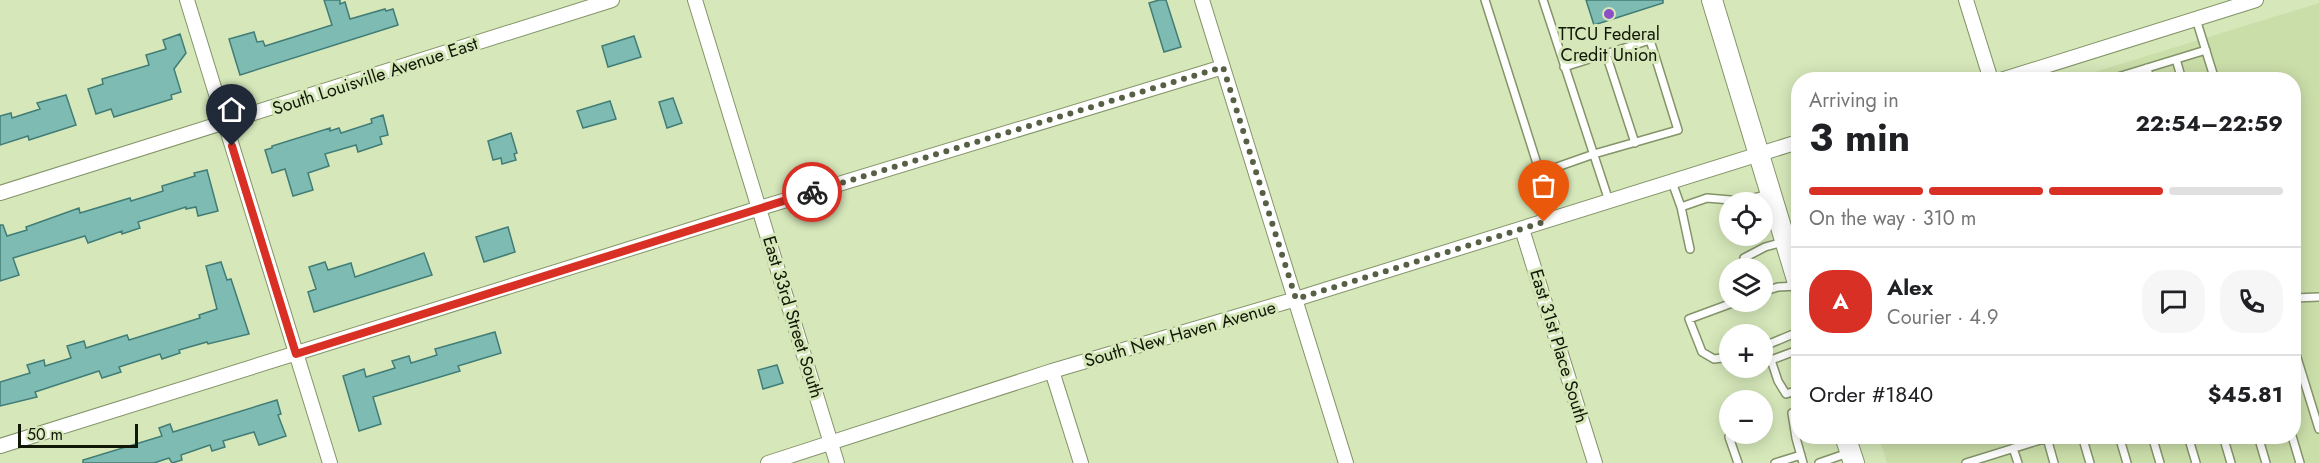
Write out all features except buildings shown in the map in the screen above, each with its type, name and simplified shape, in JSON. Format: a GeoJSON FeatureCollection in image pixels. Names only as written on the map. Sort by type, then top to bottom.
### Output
{"type":"FeatureCollection","features":[{"type":"Feature","properties":{"kind":"main road"},"geometry":{"type":"LineString","coordinates":[[1712,0],[1770,192]]}},
{"type":"Feature","properties":{"kind":"main road"},"geometry":{"type":"LineString","coordinates":[[1773,200],[1791,260]]}},
{"type":"Feature","properties":{"kind":"street"},"geometry":{"type":"LineString","coordinates":[[187,0],[330,463]]}},
{"type":"Feature","properties":{"kind":"street","name":"South Louisville Avenue East"},"geometry":{"type":"LineString","coordinates":[[0,193],[612,0]]}},
{"type":"Feature","properties":{"kind":"street","name":"East 33rd Street South"},"geometry":{"type":"LineString","coordinates":[[696,0],[837,463]]}},
{"type":"Feature","properties":{"kind":"street"},"geometry":{"type":"LineString","coordinates":[[1202,0],[1346,463]]}},
{"type":"Feature","properties":{"kind":"street"},"geometry":{"type":"LineString","coordinates":[[1966,0],[1988,72]]}},
{"type":"Feature","properties":{"kind":"street"},"geometry":{"type":"LineString","coordinates":[[2027,72],[2196,19],[2226,4],[2256,0]]}},
{"type":"Feature","properties":{"kind":"street"},"geometry":{"type":"LineString","coordinates":[[0,446],[760,208],[1223,67]]}},
{"type":"Feature","properties":{"kind":"street","name":"South New Haven Avenue"},"geometry":{"type":"LineString","coordinates":[[768,463],[1052,372],[1522,230],[1791,144]]}},
{"type":"Feature","properties":{"kind":"street","name":"East 31st Place South"},"geometry":{"type":"LineString","coordinates":[[1522,230],[1595,463]]}},
{"type":"Feature","properties":{"kind":"street"},"geometry":{"type":"LineString","coordinates":[[1052,372],[1081,463]]}},
{"type":"Feature","properties":{"kind":"lane"},"geometry":{"type":"LineString","coordinates":[[1485,0],[1540,173],[1594,154],[1678,130],[1650,40],[1564,67]]}},
{"type":"Feature","properties":{"kind":"lane"},"geometry":{"type":"LineString","coordinates":[[1543,0],[1609,201]]}},
{"type":"Feature","properties":{"kind":"lane"},"geometry":{"type":"LineString","coordinates":[[2196,19],[2213,72]]}},
{"type":"Feature","properties":{"kind":"lane"},"geometry":{"type":"LineString","coordinates":[[2134,72],[2206,50]]}},
{"type":"Feature","properties":{"kind":"lane"},"geometry":{"type":"LineString","coordinates":[[1606,54],[1635,143]]}},
{"type":"Feature","properties":{"kind":"lane"},"geometry":{"type":"LineString","coordinates":[[2176,59],[2180,72]]}},
{"type":"Feature","properties":{"kind":"lane"},"geometry":{"type":"LineString","coordinates":[[2147,68],[2148,72]]}},
{"type":"Feature","properties":{"kind":"lane"},"geometry":{"type":"LineString","coordinates":[[1672,182],[1681,207],[1690,249]]}},
{"type":"Feature","properties":{"kind":"lane"},"geometry":{"type":"LineString","coordinates":[[1681,207],[1707,198],[1719,199]]}},
{"type":"Feature","properties":{"kind":"lane"},"geometry":{"type":"LineString","coordinates":[[1744,258],[1765,247],[1786,242]]}},
{"type":"Feature","properties":{"kind":"lane"},"geometry":{"type":"LineString","coordinates":[[1773,289],[1791,285]]}},
{"type":"Feature","properties":{"kind":"lane"},"geometry":{"type":"LineString","coordinates":[[2301,298],[2319,297]]}},
{"type":"Feature","properties":{"kind":"lane"},"geometry":{"type":"LineString","coordinates":[[1719,308],[1689,319],[1702,352],[1714,358],[1719,358]]}},
{"type":"Feature","properties":{"kind":"lane"},"geometry":{"type":"LineString","coordinates":[[1773,342],[1791,335]]}},
{"type":"Feature","properties":{"kind":"lane"},"geometry":{"type":"LineString","coordinates":[[1791,353],[1771,360],[1778,381],[1786,394],[1791,392]]}},
{"type":"Feature","properties":{"kind":"lane"},"geometry":{"type":"LineString","coordinates":[[2301,371],[2319,429]]}},
{"type":"Feature","properties":{"kind":"lane"},"geometry":{"type":"LineString","coordinates":[[1731,444],[1738,463]]}},
{"type":"Feature","properties":{"kind":"lane"},"geometry":{"type":"LineString","coordinates":[[1775,463],[1802,459],[1798,444]]}},
{"type":"Feature","properties":{"kind":"lane"},"geometry":{"type":"LineString","coordinates":[[1966,463],[2026,444]]}},
{"type":"Feature","properties":{"kind":"lane"},"geometry":{"type":"LineString","coordinates":[[2051,444],[2054,463]]}},
{"type":"Feature","properties":{"kind":"lane"},"geometry":{"type":"LineString","coordinates":[[2084,444],[2090,463]]}},
{"type":"Feature","properties":{"kind":"lane"},"geometry":{"type":"LineString","coordinates":[[2121,444],[2127,463]]}},
{"type":"Feature","properties":{"kind":"lane"},"geometry":{"type":"LineString","coordinates":[[2154,444],[2160,463]]}},
{"type":"Feature","properties":{"kind":"lane"},"geometry":{"type":"LineString","coordinates":[[2190,444],[2196,463]]}},
{"type":"Feature","properties":{"kind":"lane"},"geometry":{"type":"LineString","coordinates":[[2225,444],[2231,463]]}},
{"type":"Feature","properties":{"kind":"lane"},"geometry":{"type":"LineString","coordinates":[[2260,444],[2266,463]]}},
{"type":"Feature","properties":{"kind":"lane"},"geometry":{"type":"LineString","coordinates":[[2294,444],[2300,463]]}},
{"type":"Feature","properties":{"kind":"lane"},"geometry":{"type":"LineString","coordinates":[[2013,448],[2018,463]]}},
{"type":"Feature","properties":{"kind":"lane"},"geometry":{"type":"LineString","coordinates":[[1819,463],[1850,451]]}},
{"type":"Feature","properties":{"kind":"shaded area"},"geometry":{"type":"Polygon","coordinates":[[[2319,3],[2319,463],[1887,463],[1881,444],[2301,444],[2301,72],[2095,72],[2319,3]]]}},
{"type":"Feature","properties":{"kind":"way so far"},"geometry":{"type":"LineString","coordinates":[[812,192],[1223,67],[1296,299],[1544,222]]}},
{"type":"Feature","properties":{"kind":"place","name":"TTCU Federal Credit Union"},"geometry":{"type":"Point","coordinates":[1609,14]}},
{"type":"Feature","properties":{"kind":"route"},"geometry":{"type":"LineString","coordinates":[[232,146],[296,354],[812,192]]}}]}
